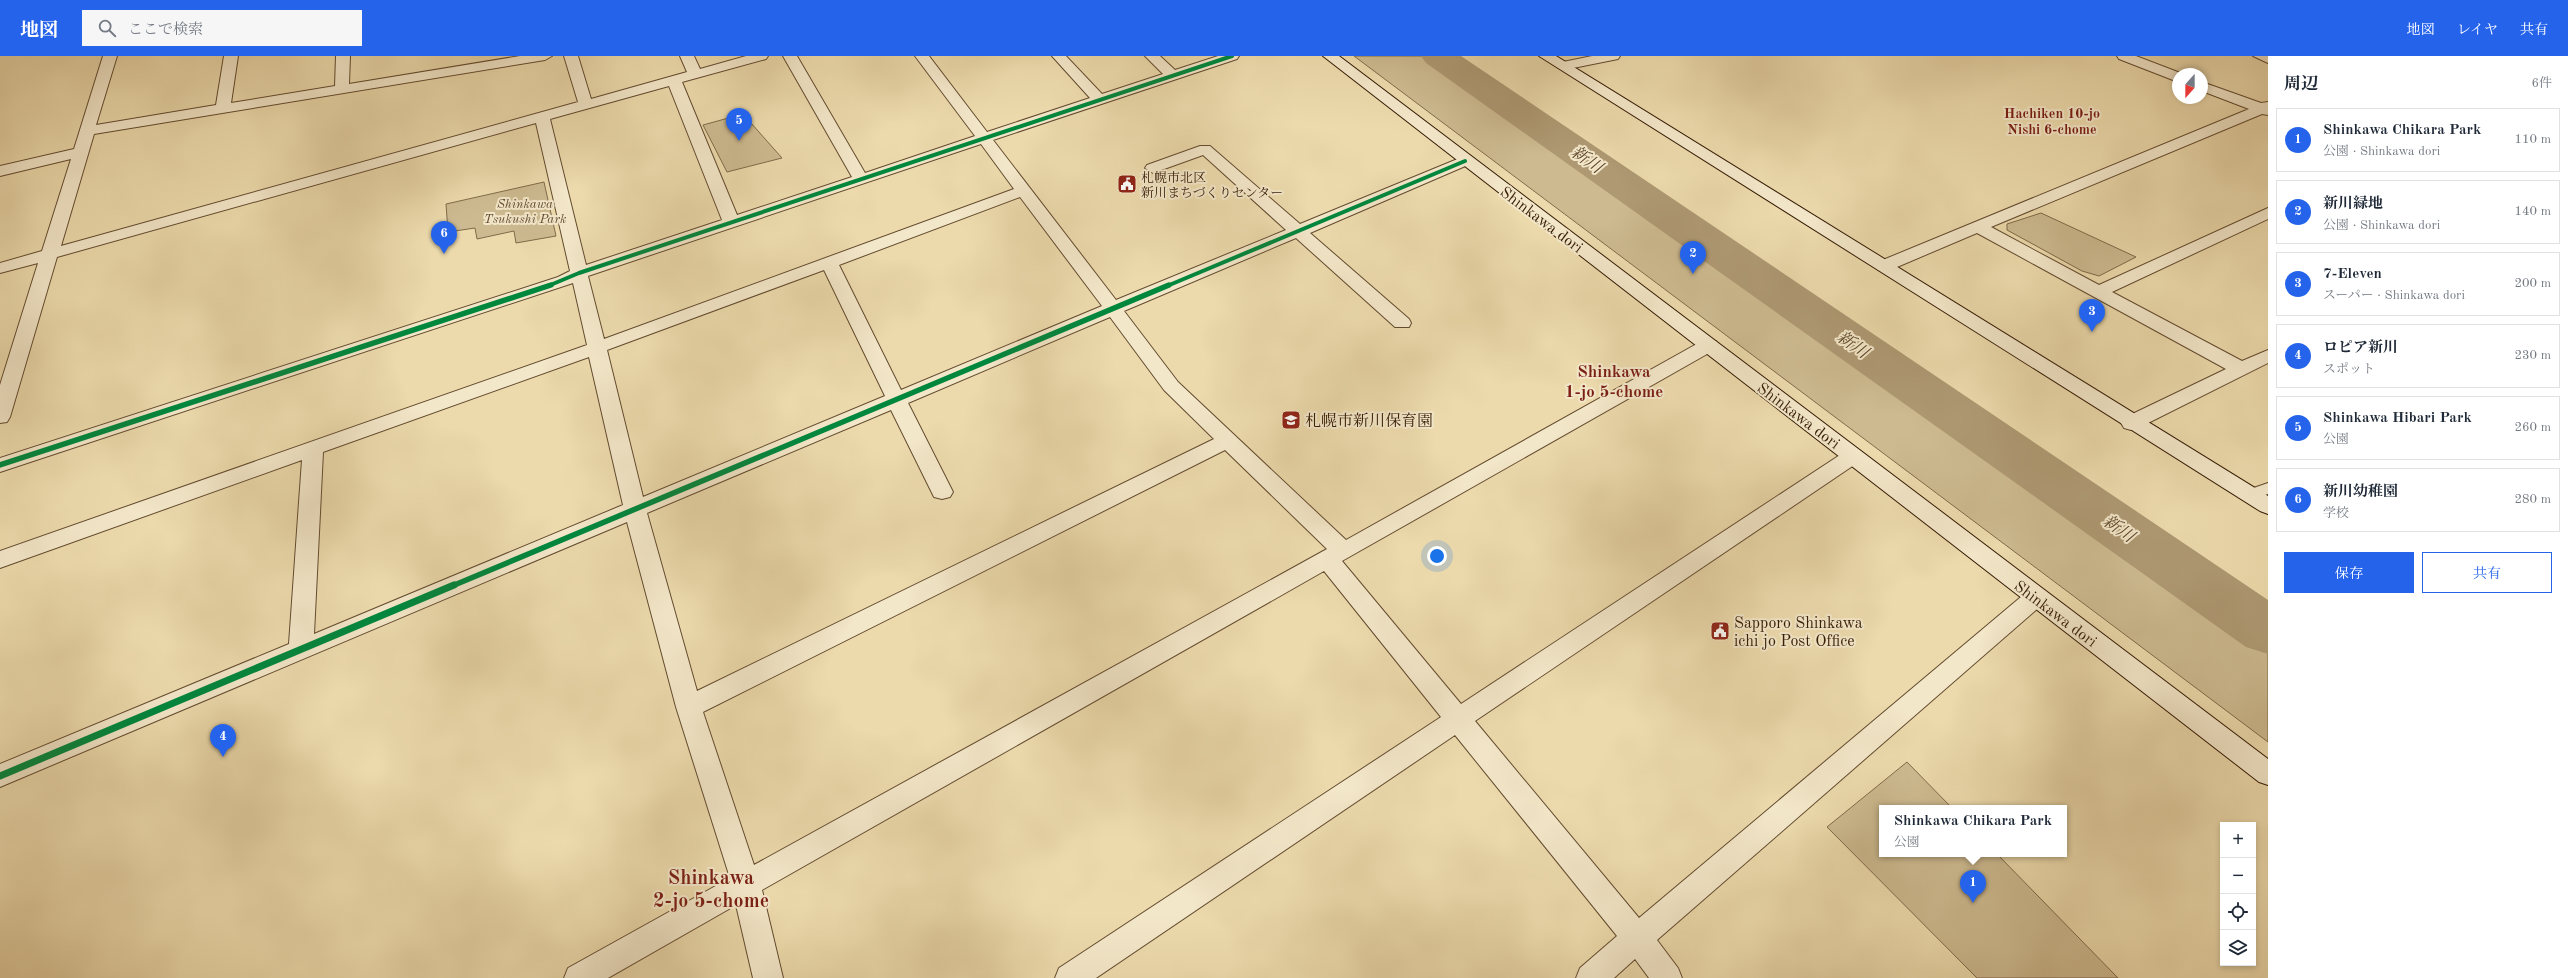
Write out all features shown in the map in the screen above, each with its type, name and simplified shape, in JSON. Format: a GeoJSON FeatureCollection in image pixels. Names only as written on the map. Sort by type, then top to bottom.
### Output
{"type":"FeatureCollection","features":[{"type":"Feature","properties":{"kind":"street"},"geometry":{"type":"LineString","coordinates":[[0,417],[110,56]]}},
{"type":"Feature","properties":{"kind":"street"},"geometry":{"type":"LineString","coordinates":[[223,108],[231,56]]}},
{"type":"Feature","properties":{"kind":"street"},"geometry":{"type":"LineString","coordinates":[[342,90],[343,56]]}},
{"type":"Feature","properties":{"kind":"street"},"geometry":{"type":"LineString","coordinates":[[452,56],[454,71]]}},
{"type":"Feature","properties":{"kind":"street"},"geometry":{"type":"LineString","coordinates":[[87,132],[223,108],[342,90],[545,56]]}},
{"type":"Feature","properties":{"kind":"street"},"geometry":{"type":"LineString","coordinates":[[571,56],[586,105]]}},
{"type":"Feature","properties":{"kind":"street"},"geometry":{"type":"LineString","coordinates":[[687,56],[695,74]]}},
{"type":"Feature","properties":{"kind":"street"},"geometry":{"type":"LineString","coordinates":[[0,268],[761,56]]}},
{"type":"Feature","properties":{"kind":"street"},"geometry":{"type":"LineString","coordinates":[[790,56],[861,179]]}},
{"type":"Feature","properties":{"kind":"street"},"geometry":{"type":"LineString","coordinates":[[922,56],[1022,191],[1171,386],[1335,555],[1458,720],[1637,938],[1667,978]]}},
{"type":"Feature","properties":{"kind":"street"},"geometry":{"type":"LineString","coordinates":[[1060,56],[1100,101]]}},
{"type":"Feature","properties":{"kind":"street"},"geometry":{"type":"LineString","coordinates":[[1152,56],[1173,76]]}},
{"type":"Feature","properties":{"kind":"street"},"geometry":{"type":"LineString","coordinates":[[0,465],[564,281],[580,273],[731,222],[1232,56]]}},
{"type":"Feature","properties":{"kind":"street","name":"Shinkawa dori"},"geometry":{"type":"LineString","coordinates":[[1330,56],[1465,161],[2268,774]]}},
{"type":"Feature","properties":{"kind":"street"},"geometry":{"type":"LineString","coordinates":[[1546,56],[1884,266],[2131,423],[2268,506]]}},
{"type":"Feature","properties":{"kind":"street"},"geometry":{"type":"LineString","coordinates":[[1563,66],[1613,56]]}},
{"type":"Feature","properties":{"kind":"street"},"geometry":{"type":"LineString","coordinates":[[2124,56],[2172,75]]}},
{"type":"Feature","properties":{"kind":"street"},"geometry":{"type":"LineString","coordinates":[[2260,56],[2268,59]]}},
{"type":"Feature","properties":{"kind":"street"},"geometry":{"type":"LineString","coordinates":[[674,80],[731,222]]}},
{"type":"Feature","properties":{"kind":"street"},"geometry":{"type":"LineString","coordinates":[[2208,88],[2266,108]]}},
{"type":"Feature","properties":{"kind":"street"},"geometry":{"type":"LineString","coordinates":[[1884,266],[2266,108]]}},
{"type":"Feature","properties":{"kind":"street"},"geometry":{"type":"LineString","coordinates":[[542,117],[635,509],[689,707],[746,884],[768,978]]}},
{"type":"Feature","properties":{"kind":"street"},"geometry":{"type":"LineString","coordinates":[[1152,168],[1205,149],[1299,230],[1402,323]]}},
{"type":"Feature","properties":{"kind":"street"},"geometry":{"type":"LineString","coordinates":[[0,172],[81,152]]}},
{"type":"Feature","properties":{"kind":"street"},"geometry":{"type":"LineString","coordinates":[[0,776],[1465,161]]}},
{"type":"Feature","properties":{"kind":"street"},"geometry":{"type":"LineString","coordinates":[[0,560],[597,347],[1022,191]]}},
{"type":"Feature","properties":{"kind":"street"},"geometry":{"type":"LineString","coordinates":[[2098,292],[2268,213]]}},
{"type":"Feature","properties":{"kind":"street"},"geometry":{"type":"LineString","coordinates":[[1978,227],[2243,370]]}},
{"type":"Feature","properties":{"kind":"street"},"geometry":{"type":"LineString","coordinates":[[829,263],[942,492]]}},
{"type":"Feature","properties":{"kind":"street"},"geometry":{"type":"LineString","coordinates":[[579,978],[1708,345]]}},
{"type":"Feature","properties":{"kind":"street"},"geometry":{"type":"LineString","coordinates":[[2131,423],[2243,370],[2268,356]]}},
{"type":"Feature","properties":{"kind":"street"},"geometry":{"type":"LineString","coordinates":[[689,707],[1226,441]]}},
{"type":"Feature","properties":{"kind":"street"},"geometry":{"type":"LineString","coordinates":[[301,649],[313,448]]}},
{"type":"Feature","properties":{"kind":"street"},"geometry":{"type":"LineString","coordinates":[[1070,978],[1853,456]]}},
{"type":"Feature","properties":{"kind":"street"},"geometry":{"type":"LineString","coordinates":[[1591,978],[2036,597]]}},
{"type":"Feature","properties":{"kind":"lane"},"geometry":{"type":"LineString","coordinates":[[2250,495],[2268,488]]}},
{"type":"Feature","properties":{"kind":"green space"},"geometry":{"type":"Polygon","coordinates":[[[1354,56],[1427,56],[2268,639],[2268,742],[1354,56]]]}},
{"type":"Feature","properties":{"kind":"green space"},"geometry":{"type":"Polygon","coordinates":[[[743,114],[782,158],[727,172],[703,125],[743,114]]]}},
{"type":"Feature","properties":{"kind":"green space","name":"Shinkawa Tsukushi Park"},"geometry":{"type":"Polygon","coordinates":[[[544,182],[556,236],[516,243],[514,231],[477,239],[475,228],[448,232],[446,204],[544,182]]]}},
{"type":"Feature","properties":{"kind":"green space"},"geometry":{"type":"Polygon","coordinates":[[[2041,213],[2136,257],[2099,276],[2082,271],[2007,230],[2007,224],[2041,213]]]}},
{"type":"Feature","properties":{"kind":"green space"},"geometry":{"type":"Polygon","coordinates":[[[1907,762],[1949,805],[1879,805],[1879,857],[2000,857],[2118,978],[1977,978],[1827,827],[1907,762]]]}},
{"type":"Feature","properties":{"kind":"waterway","name":"新川"},"geometry":{"type":"LineString","coordinates":[[1438,56],[2268,631]]}},
{"type":"Feature","properties":{"kind":"cycle path"},"geometry":{"type":"LineString","coordinates":[[0,465],[564,281],[579,273],[1232,56]]}},
{"type":"Feature","properties":{"kind":"cycle path"},"geometry":{"type":"LineString","coordinates":[[0,776],[1465,161]]}},
{"type":"Feature","properties":{"kind":"place","name":"Shinkawa Hibari Park"},"geometry":{"type":"Point","coordinates":[739,141]}},
{"type":"Feature","properties":{"kind":"place","name":"札幌市北区 新川まちづくりセンター"},"geometry":{"type":"Point","coordinates":[1127,184]}},
{"type":"Feature","properties":{"kind":"place","name":"新川幼稚園"},"geometry":{"type":"Point","coordinates":[444,254]}},
{"type":"Feature","properties":{"kind":"place","name":"新川緑地"},"geometry":{"type":"Point","coordinates":[1693,274]}},
{"type":"Feature","properties":{"kind":"place","name":"7-Eleven"},"geometry":{"type":"Point","coordinates":[2092,332]}},
{"type":"Feature","properties":{"kind":"place","name":"札幌市新川保育園"},"geometry":{"type":"Point","coordinates":[1291,420]}},
{"type":"Feature","properties":{"kind":"place","name":"Sapporo Shinkawa ichi jo Post Office"},"geometry":{"type":"Point","coordinates":[1720,631]}},
{"type":"Feature","properties":{"kind":"place","name":"ロピア新川"},"geometry":{"type":"Point","coordinates":[223,757]}},
{"type":"Feature","properties":{"kind":"place","name":"Shinkawa Chikara Park"},"geometry":{"type":"Point","coordinates":[1973,903]}},
{"type":"Feature","properties":{"kind":"district","name":"Hachiken 10-jo Nishi 6-chome"},"geometry":{"type":"Point","coordinates":[2052,122]}},
{"type":"Feature","properties":{"kind":"district","name":"Shinkawa 1-jo 5-chome"},"geometry":{"type":"Point","coordinates":[1614,381]}},
{"type":"Feature","properties":{"kind":"district","name":"Shinkawa 2-jo 5-chome"},"geometry":{"type":"Point","coordinates":[711,888]}}]}
